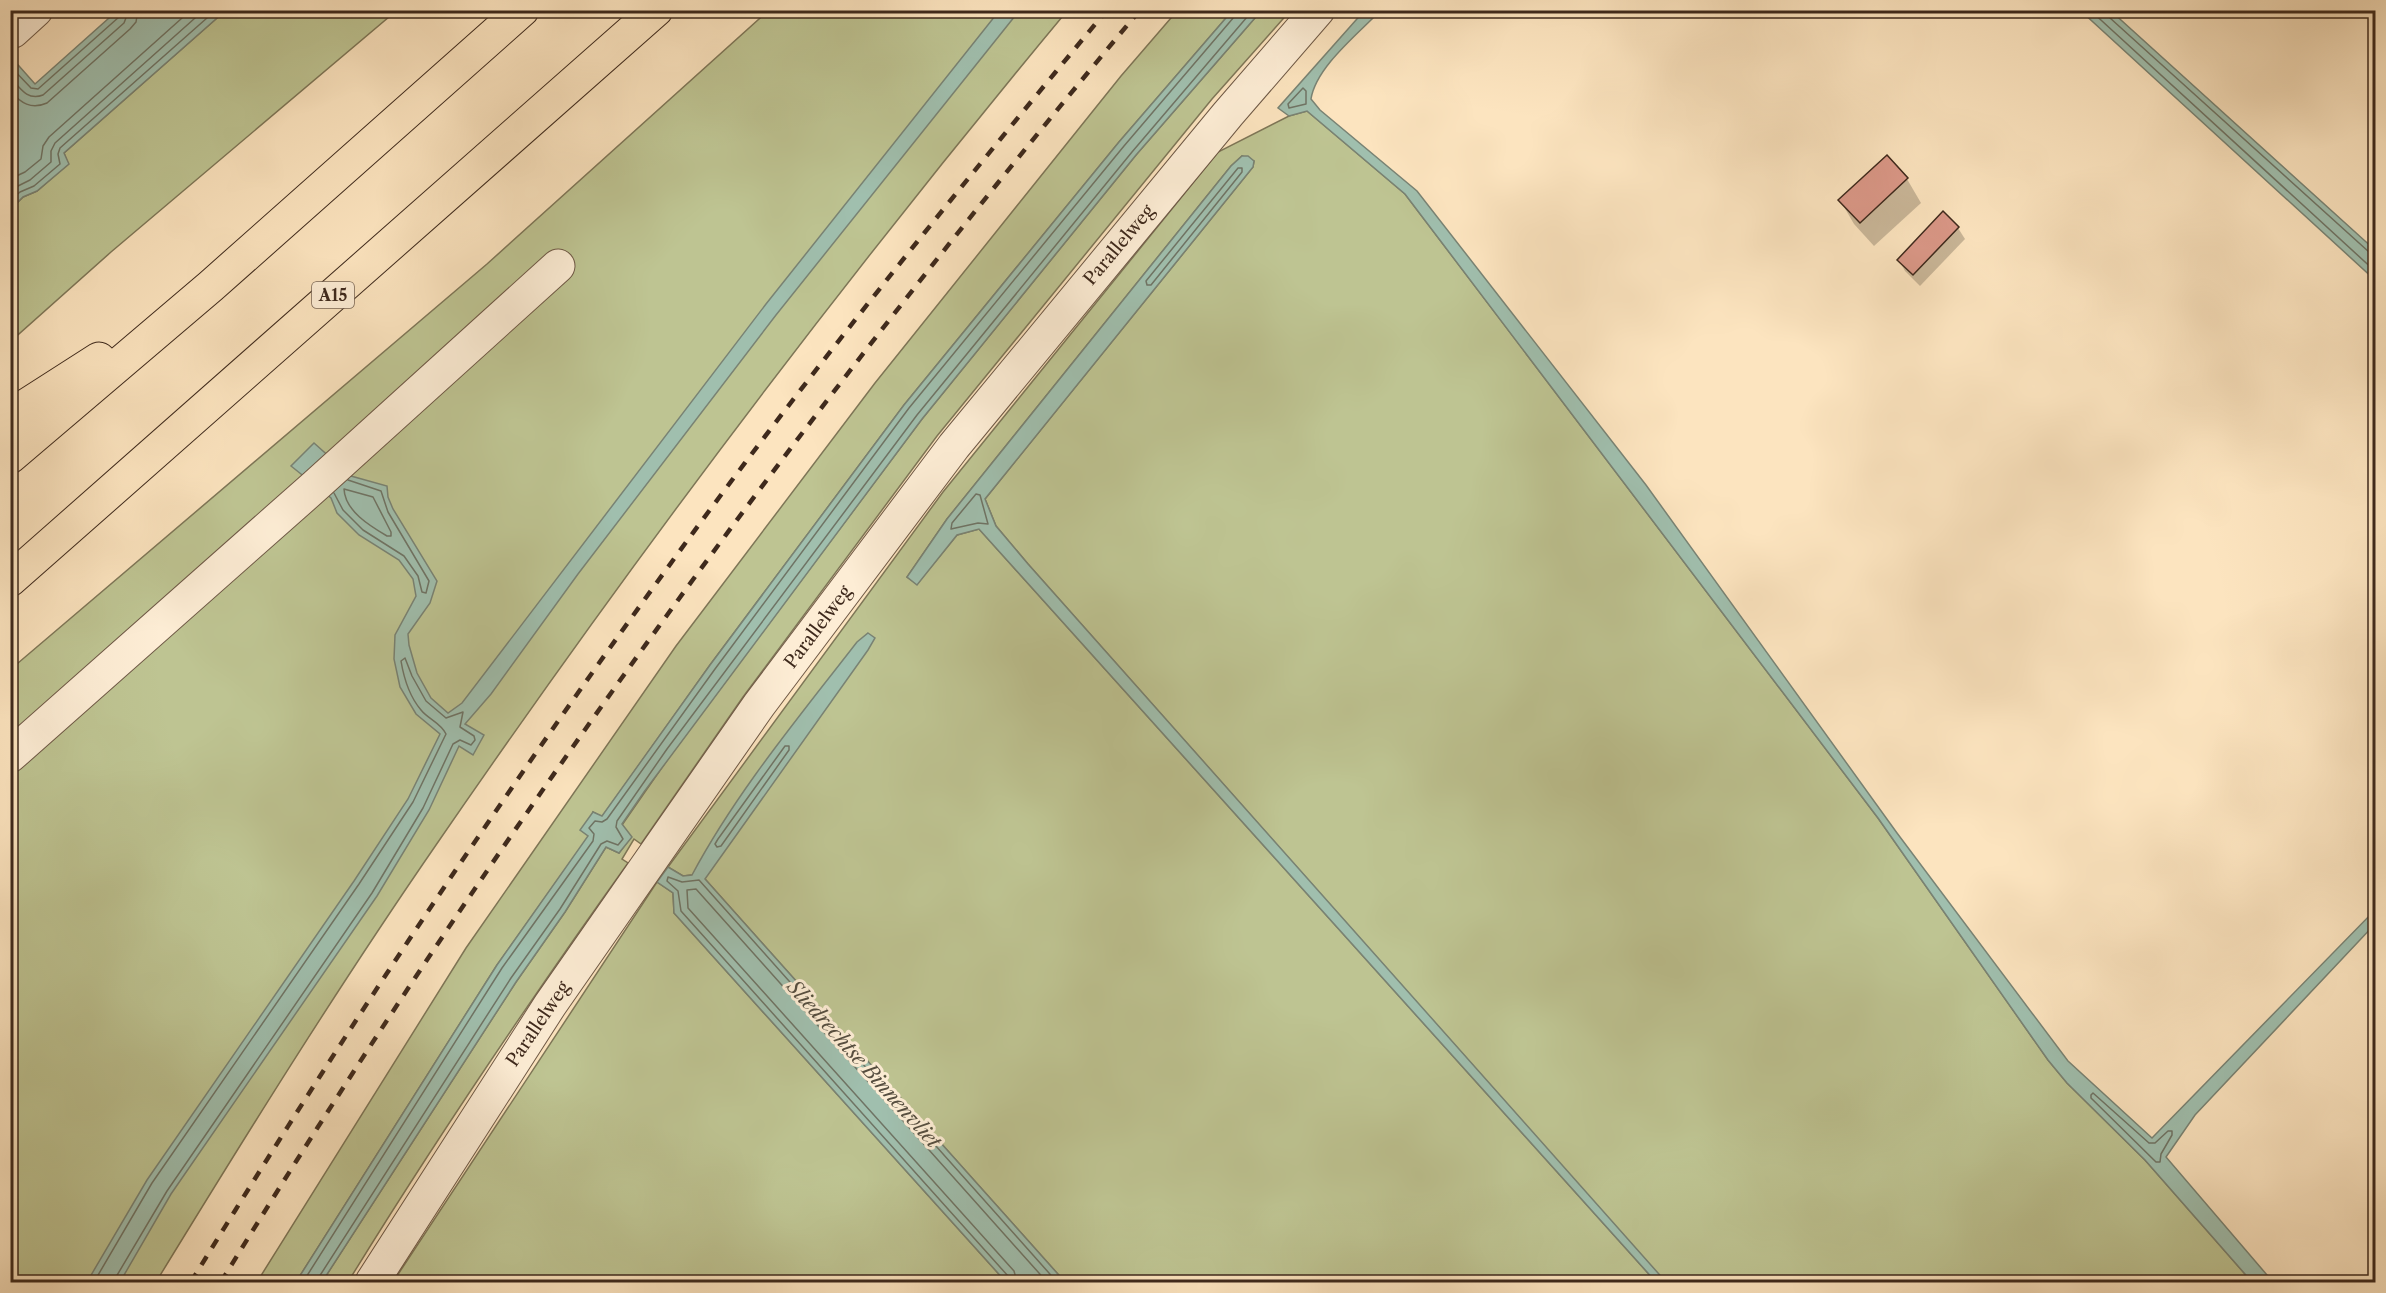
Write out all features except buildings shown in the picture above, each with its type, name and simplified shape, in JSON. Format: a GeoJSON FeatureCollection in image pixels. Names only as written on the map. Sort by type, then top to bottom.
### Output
{"type":"FeatureCollection","features":[{"type":"Feature","properties":{"kind":"highway"},"geometry":{"type":"LineString","coordinates":[[10,457],[211,286],[522,10]]}},
{"type":"Feature","properties":{"kind":"highway","name":"A15"},"geometry":{"type":"LineString","coordinates":[[10,580],[656,10]]}},
{"type":"Feature","properties":{"kind":"highway"},"geometry":{"type":"LineString","coordinates":[[10,416],[211,286]]}},
{"type":"Feature","properties":{"kind":"street"},"geometry":{"type":"LineString","coordinates":[[10,28],[13,31],[36,10]]}},
{"type":"Feature","properties":{"kind":"street","name":"Parallelweg"},"geometry":{"type":"LineString","coordinates":[[372,1282],[550,1005],[759,705],[954,446],[1228,114],[1318,10]]}},
{"type":"Feature","properties":{"kind":"street"},"geometry":{"type":"LineString","coordinates":[[10,756],[348,457],[558,266]]}},
{"type":"Feature","properties":{"kind":"green space"},"geometry":{"type":"Polygon","coordinates":[[[225,11],[396,11],[111,252],[11,341],[11,209],[23,197],[37,191],[68,164],[64,153],[225,11]]]}},
{"type":"Feature","properties":{"kind":"green space"},"geometry":{"type":"Polygon","coordinates":[[[768,11],[1067,11],[902,214],[742,421],[511,737],[328,1007],[156,1282],[11,1282],[11,669],[487,264],[768,11]]]}},
{"type":"Feature","properties":{"kind":"green space"},"geometry":{"type":"Polygon","coordinates":[[[1177,11],[1232,11],[1119,142],[904,405],[710,665],[602,817],[593,812],[589,836],[497,965],[296,1282],[257,1282],[466,948],[676,646],[875,383],[1121,76],[1177,11]]]}},
{"type":"Feature","properties":{"kind":"green space"},"geometry":{"type":"Polygon","coordinates":[[[1261,11],[1290,11],[1212,99],[937,436],[743,697],[641,844],[634,839],[622,859],[628,863],[484,1070],[348,1282],[322,1282],[606,847],[619,853],[631,837],[622,825],[672,753],[922,419],[1136,155],[1261,11]]]}},
{"type":"Feature","properties":{"kind":"green space"},"geometry":{"type":"Polygon","coordinates":[[[1307,111],[1405,194],[1878,818],[2048,1060],[2067,1083],[2145,1160],[2252,1282],[1665,1282],[1028,564],[996,526],[985,499],[1253,167],[1254,161],[1242,156],[1231,166],[947,519],[907,577],[917,584],[957,535],[979,529],[1656,1282],[1065,1282],[705,879],[691,875],[683,876],[668,867],[943,492],[1218,152],[1289,116],[1307,111]]]}},
{"type":"Feature","properties":{"kind":"green space"},"geometry":{"type":"Polygon","coordinates":[[[657,882],[673,893],[674,913],[1006,1282],[393,1282],[657,882]]]}},
{"type":"Feature","properties":{"kind":"water"},"geometry":{"type":"Polygon","coordinates":[[[118,10],[225,11],[64,153],[69,164],[37,191],[23,197],[11,209],[11,57],[35,84],[118,10]]]}},
{"type":"Feature","properties":{"kind":"water"},"geometry":{"type":"Polygon","coordinates":[[[999,11],[1019,11],[776,315],[578,574],[491,694],[465,724],[484,735],[473,755],[459,746],[429,810],[377,896],[171,1194],[120,1282],[87,1282],[147,1180],[408,799],[440,734],[416,714],[400,687],[394,659],[395,635],[416,596],[413,579],[399,560],[359,535],[337,513],[331,498],[291,466],[314,443],[351,476],[387,486],[388,497],[393,509],[437,581],[430,603],[408,634],[417,673],[431,698],[448,713],[462,703],[766,304],[999,11]]]}},
{"type":"Feature","properties":{"kind":"water"},"geometry":{"type":"Polygon","coordinates":[[[1232,11],[1261,11],[1136,155],[922,419],[644,792],[622,824],[632,837],[619,853],[606,847],[322,1282],[296,1282],[497,965],[588,836],[580,830],[593,812],[602,816],[710,665],[904,405],[1119,142],[1232,11]]]}},
{"type":"Feature","properties":{"kind":"water"},"geometry":{"type":"Polygon","coordinates":[[[1364,11],[1380,11],[1329,63],[1314,87],[1311,99],[1320,110],[1417,191],[1646,485],[1897,833],[2068,1061],[2152,1138],[2375,910],[2375,924],[2195,1115],[2166,1157],[2273,1282],[2252,1282],[2145,1160],[2067,1083],[2048,1060],[1878,818],[1405,194],[1307,111],[1289,116],[1278,108],[1364,11]]]}},
{"type":"Feature","properties":{"kind":"water"},"geometry":{"type":"Polygon","coordinates":[[[2081,11],[2111,11],[2375,250],[2375,280],[2081,11]]]}},
{"type":"Feature","properties":{"kind":"water"},"geometry":{"type":"Polygon","coordinates":[[[1242,156],[1248,156],[1254,161],[1253,167],[985,499],[996,526],[1028,564],[1666,1282],[1656,1282],[979,529],[957,535],[917,585],[907,577],[947,519],[1231,166],[1242,156]]]}},
{"type":"Feature","properties":{"kind":"water","name":"Sliedrechtse Binnenvliet"},"geometry":{"type":"Polygon","coordinates":[[[868,633],[875,638],[868,650],[705,879],[1065,1282],[1006,1282],[674,913],[673,893],[657,882],[668,867],[683,876],[692,875],[729,814],[770,755],[857,642],[868,633]]]}},
{"type":"Feature","properties":{"kind":"railway"},"geometry":{"type":"LineString","coordinates":[[191,1282],[361,1012],[479,835],[663,574],[880,288],[1107,10]]}},
{"type":"Feature","properties":{"kind":"railway"},"geometry":{"type":"LineString","coordinates":[[221,1282],[325,1115],[433,951],[543,789],[657,629],[773,471],[893,315],[1140,10]]}}]}
